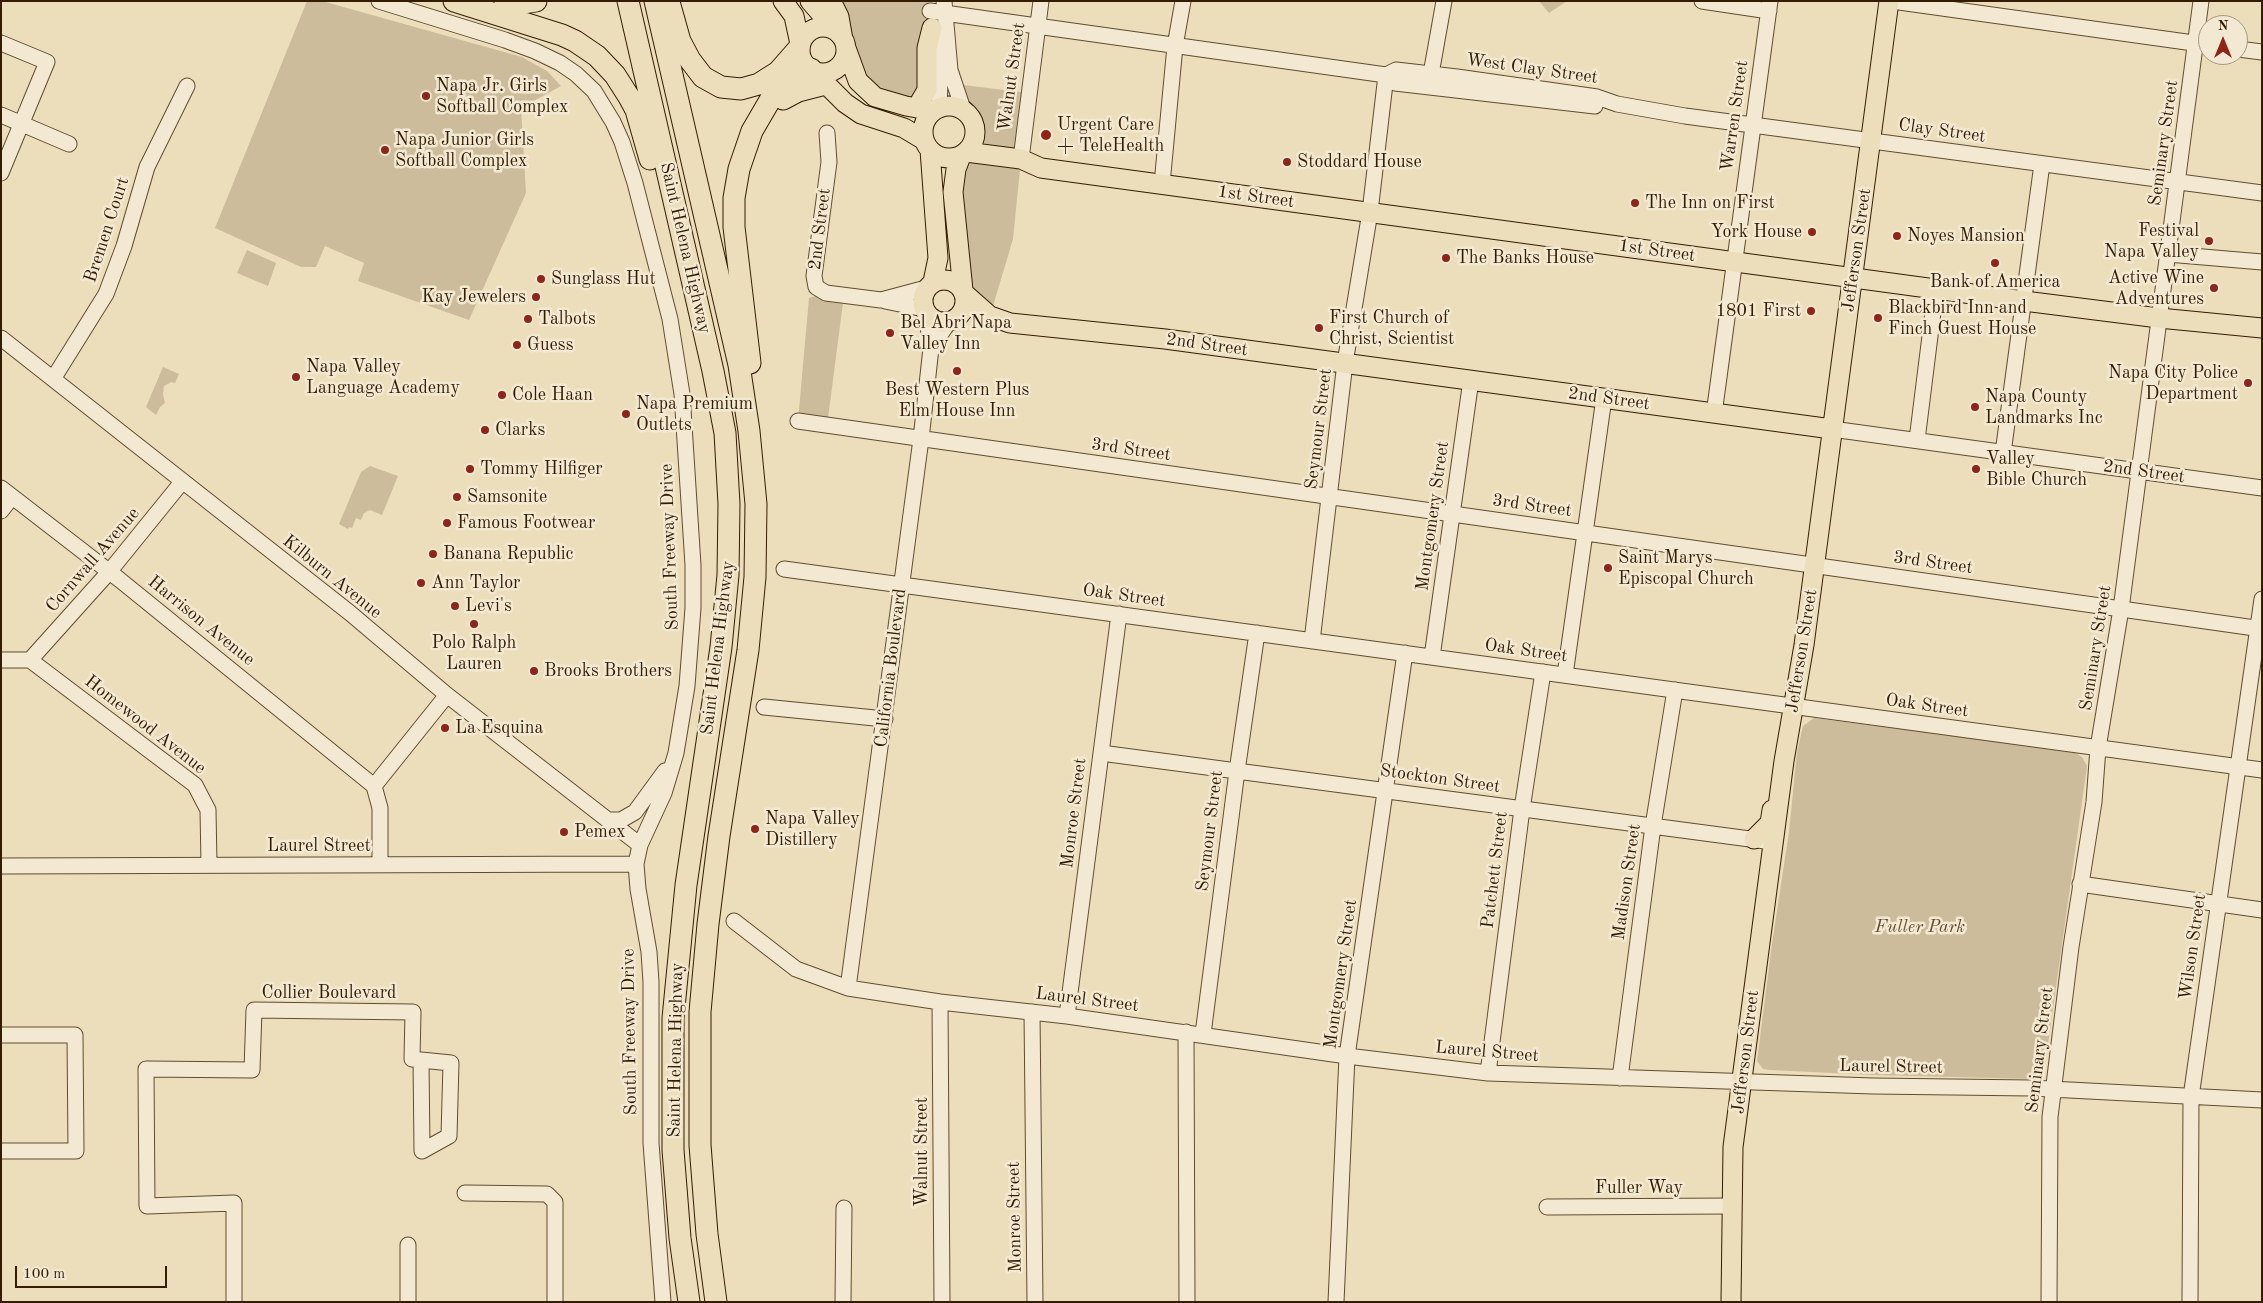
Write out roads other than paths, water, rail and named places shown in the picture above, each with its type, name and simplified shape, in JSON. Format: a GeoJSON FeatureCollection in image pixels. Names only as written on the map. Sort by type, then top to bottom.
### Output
{"type":"FeatureCollection","features":[{"type":"Feature","properties":{"kind":"highway"},"geometry":{"type":"LineString","coordinates":[[454,1],[544,29],[574,41],[597,56],[623,85],[636,110],[713,371]]}},
{"type":"Feature","properties":{"kind":"highway"},"geometry":{"type":"LineString","coordinates":[[505,1],[523,3],[536,1]]}},
{"type":"Feature","properties":{"kind":"highway","name":"Saint Helena Highway"},"geometry":{"type":"LineString","coordinates":[[628,1],[713,371],[725,433],[729,504],[728,576],[721,647],[680,929],[672,1062],[676,1195],[689,1302]]}},
{"type":"Feature","properties":{"kind":"highway","name":"Saint Helena Highway"},"geometry":{"type":"LineString","coordinates":[[655,1],[739,365],[749,431],[756,504],[755,577],[748,650],[708,924],[700,1012],[700,1145],[706,1234],[716,1302]]}},
{"type":"Feature","properties":{"kind":"highway"},"geometry":{"type":"LineString","coordinates":[[669,1],[680,41],[690,60],[703,77],[721,87],[741,89],[759,84],[778,72],[799,46]]}},
{"type":"Feature","properties":{"kind":"highway"},"geometry":{"type":"LineString","coordinates":[[830,1],[838,17],[841,37]]}},
{"type":"Feature","properties":{"kind":"highway"},"geometry":{"type":"LineString","coordinates":[[755,577],[760,523],[761,482],[733,212],[736,184],[742,156],[763,110],[797,91],[817,75]]}},
{"type":"Feature","properties":{"kind":"main road"},"geometry":{"type":"LineString","coordinates":[[783,1],[794,16],[803,61],[845,103],[861,114],[904,128],[944,158],[964,154]]}},
{"type":"Feature","properties":{"kind":"main road"},"geometry":{"type":"LineString","coordinates":[[810,1],[841,37],[858,81],[875,97],[906,106],[930,109],[951,106],[963,109],[974,122],[976,130],[972,146],[964,154],[956,169],[953,192],[964,307],[961,313],[950,322],[935,320],[925,311],[922,299],[930,285],[938,251],[927,145],[923,127],[930,109],[927,90],[927,48],[936,11]]}},
{"type":"Feature","properties":{"kind":"main road","name":"Jefferson Street"},"geometry":{"type":"LineString","coordinates":[[1731,1302],[1731,1206],[1734,1147],[1782,782],[1814,566],[1891,1]]}},
{"type":"Feature","properties":{"kind":"main road"},"geometry":{"type":"LineString","coordinates":[[799,46],[807,33],[820,26],[841,37],[846,56],[837,68],[817,75]]}},
{"type":"Feature","properties":{"kind":"main road","name":"1st Street"},"geometry":{"type":"LineString","coordinates":[[964,154],[1020,159],[1041,168],[2024,301],[2159,318],[2262,328]]}},
{"type":"Feature","properties":{"kind":"main road"},"geometry":{"type":"LineString","coordinates":[[930,285],[947,279],[954,282],[964,292]]}},
{"type":"Feature","properties":{"kind":"main road","name":"2nd Street"},"geometry":{"type":"LineString","coordinates":[[964,292],[990,316],[1010,323],[1165,339],[1832,429]]}},
{"type":"Feature","properties":{"kind":"main road"},"geometry":{"type":"LineString","coordinates":[[1754,839],[1770,823],[1774,790],[1782,782]]}},
{"type":"Feature","properties":{"kind":"street","name":"South Freeway Drive"},"geometry":{"type":"LineString","coordinates":[[379,1],[505,40],[560,63],[576,74],[594,91],[614,122],[622,142],[635,183],[670,319],[682,394],[693,608],[686,694],[676,753],[664,793],[640,845],[636,864],[638,889],[649,952],[651,982],[651,1143],[663,1302]]}},
{"type":"Feature","properties":{"kind":"street","name":"Walnut Street"},"geometry":{"type":"LineString","coordinates":[[1020,159],[1041,1]]}},
{"type":"Feature","properties":{"kind":"street"},"geometry":{"type":"LineString","coordinates":[[1162,184],[1175,46],[1183,1]]}},
{"type":"Feature","properties":{"kind":"street"},"geometry":{"type":"LineString","coordinates":[[1431,74],[1444,1]]}},
{"type":"Feature","properties":{"kind":"street"},"geometry":{"type":"LineString","coordinates":[[1702,1],[1770,6]]}},
{"type":"Feature","properties":{"kind":"street"},"geometry":{"type":"LineString","coordinates":[[1891,1],[2198,43]]}},
{"type":"Feature","properties":{"kind":"street","name":"Seminary Street"},"geometry":{"type":"LineString","coordinates":[[2202,1],[2202,15]]}},
{"type":"Feature","properties":{"kind":"street","name":"Warren Street"},"geometry":{"type":"LineString","coordinates":[[1714,414],[1770,6]]}},
{"type":"Feature","properties":{"kind":"street"},"geometry":{"type":"LineString","coordinates":[[936,11],[950,70],[963,109]]}},
{"type":"Feature","properties":{"kind":"street","name":"West Clay Street"},"geometry":{"type":"LineString","coordinates":[[936,11],[1386,75],[1396,70],[1431,74],[1598,97],[1617,104]]}},
{"type":"Feature","properties":{"kind":"street"},"geometry":{"type":"LineString","coordinates":[[1,43],[47,62],[1,173]]}},
{"type":"Feature","properties":{"kind":"street"},"geometry":{"type":"LineString","coordinates":[[2248,50],[2262,52]]}},
{"type":"Feature","properties":{"kind":"street","name":"Seminary Street"},"geometry":{"type":"LineString","coordinates":[[2049,1302],[2050,1117],[2080,884],[2094,802],[2098,748],[2122,609],[2178,182],[2198,65]]}},
{"type":"Feature","properties":{"kind":"street","name":"West Clay Street"},"geometry":{"type":"LineString","coordinates":[[1386,75],[1394,83],[1594,106],[1617,104]]}},
{"type":"Feature","properties":{"kind":"street","name":"Seymour Street"},"geometry":{"type":"LineString","coordinates":[[1312,641],[1345,363],[1370,212],[1386,75]]}},
{"type":"Feature","properties":{"kind":"street","name":"Bremen Court"},"geometry":{"type":"LineString","coordinates":[[54,379],[106,294],[124,246],[147,167],[187,86]]}},
{"type":"Feature","properties":{"kind":"street","name":"Clay Street"},"geometry":{"type":"LineString","coordinates":[[1617,104],[2262,193]]}},
{"type":"Feature","properties":{"kind":"street"},"geometry":{"type":"LineString","coordinates":[[1,114],[69,144]]}},
{"type":"Feature","properties":{"kind":"street","name":"2nd Street"},"geometry":{"type":"LineString","coordinates":[[827,133],[829,162],[814,281],[820,291],[826,293],[882,300],[925,311]]}},
{"type":"Feature","properties":{"kind":"street"},"geometry":{"type":"LineString","coordinates":[[2003,453],[2042,164]]}},
{"type":"Feature","properties":{"kind":"street"},"geometry":{"type":"LineString","coordinates":[[2168,254],[2262,262]]}},
{"type":"Feature","properties":{"kind":"street","name":"2nd Street"},"geometry":{"type":"LineString","coordinates":[[882,300],[930,285]]}},
{"type":"Feature","properties":{"kind":"street"},"geometry":{"type":"LineString","coordinates":[[1916,440],[1936,288]]}},
{"type":"Feature","properties":{"kind":"street","name":"California Boulevard"},"geometry":{"type":"LineString","coordinates":[[848,988],[921,439],[931,348],[925,311]]}},
{"type":"Feature","properties":{"kind":"street","name":"California Boulevard"},"geometry":{"type":"LineString","coordinates":[[931,348],[950,322]]}},
{"type":"Feature","properties":{"kind":"street","name":"Kilburn Avenue"},"geometry":{"type":"LineString","coordinates":[[1,338],[350,613],[446,695],[640,845]]}},
{"type":"Feature","properties":{"kind":"street","name":"Montgomery Street"},"geometry":{"type":"LineString","coordinates":[[1432,657],[1471,380]]}},
{"type":"Feature","properties":{"kind":"street"},"geometry":{"type":"LineString","coordinates":[[1565,675],[1604,398]]}},
{"type":"Feature","properties":{"kind":"street","name":"3rd Street"},"geometry":{"type":"LineString","coordinates":[[798,422],[2260,628]]}},
{"type":"Feature","properties":{"kind":"street","name":"2nd Street"},"geometry":{"type":"LineString","coordinates":[[1832,429],[2262,488]]}},
{"type":"Feature","properties":{"kind":"street","name":"Cornwall Avenue"},"geometry":{"type":"LineString","coordinates":[[30,660],[109,572],[182,482]]}},
{"type":"Feature","properties":{"kind":"street"},"geometry":{"type":"LineString","coordinates":[[1,511],[7,492]]}},
{"type":"Feature","properties":{"kind":"street","name":"Harrison Avenue"},"geometry":{"type":"LineString","coordinates":[[7,492],[374,786]]}},
{"type":"Feature","properties":{"kind":"street","name":"Oak Street"},"geometry":{"type":"LineString","coordinates":[[784,569],[2262,770]]}},
{"type":"Feature","properties":{"kind":"street","name":"Wilson Street"},"geometry":{"type":"LineString","coordinates":[[2190,1302],[2192,1097],[2237,766],[2260,628],[2262,599]]}},
{"type":"Feature","properties":{"kind":"street","name":"Monroe Street"},"geometry":{"type":"LineString","coordinates":[[1067,1016],[1119,614]]}},
{"type":"Feature","properties":{"kind":"street","name":"Seymour Street"},"geometry":{"type":"LineString","coordinates":[[1203,1034],[1257,633]]}},
{"type":"Feature","properties":{"kind":"street","name":"Montgomery Street"},"geometry":{"type":"LineString","coordinates":[[1336,1302],[1348,1056],[1405,654]]}},
{"type":"Feature","properties":{"kind":"street"},"geometry":{"type":"LineString","coordinates":[[1,660],[30,660]]}},
{"type":"Feature","properties":{"kind":"street","name":"Homewood Avenue"},"geometry":{"type":"LineString","coordinates":[[30,660],[195,785],[208,810],[209,864]]}},
{"type":"Feature","properties":{"kind":"street","name":"Patchett Street"},"geometry":{"type":"LineString","coordinates":[[1488,1073],[1522,809],[1542,672]]}},
{"type":"Feature","properties":{"kind":"street","name":"Madison Street"},"geometry":{"type":"LineString","coordinates":[[1620,1078],[1653,826],[1675,690]]}},
{"type":"Feature","properties":{"kind":"street"},"geometry":{"type":"LineString","coordinates":[[380,865],[380,808],[374,786],[446,695]]}},
{"type":"Feature","properties":{"kind":"street"},"geometry":{"type":"LineString","coordinates":[[764,707],[885,719]]}},
{"type":"Feature","properties":{"kind":"street"},"geometry":{"type":"LineString","coordinates":[[608,820],[621,820],[635,812],[676,753]]}},
{"type":"Feature","properties":{"kind":"street","name":"Stockton Street"},"geometry":{"type":"LineString","coordinates":[[1101,753],[1774,842]]}},
{"type":"Feature","properties":{"kind":"street","name":"Laurel Street"},"geometry":{"type":"LineString","coordinates":[[1,866],[636,864]]}},
{"type":"Feature","properties":{"kind":"street"},"geometry":{"type":"LineString","coordinates":[[2080,884],[2262,910]]}},
{"type":"Feature","properties":{"kind":"street","name":"Laurel Street"},"geometry":{"type":"LineString","coordinates":[[734,921],[796,969],[848,988],[940,1002],[1067,1016],[1348,1056],[1488,1073],[2054,1090],[2262,1100]]}},
{"type":"Feature","properties":{"kind":"street","name":"Walnut Street"},"geometry":{"type":"LineString","coordinates":[[940,1002],[942,1302]]}},
{"type":"Feature","properties":{"kind":"street","name":"Collier Boulevard"},"geometry":{"type":"LineString","coordinates":[[234,1302],[234,1203],[147,1206],[146,1069],[252,1070],[254,1010],[413,1012],[412,1059],[451,1063],[449,1136],[422,1151],[420,1060]]}},
{"type":"Feature","properties":{"kind":"street","name":"Monroe Street"},"geometry":{"type":"LineString","coordinates":[[1032,1012],[1035,1302]]}},
{"type":"Feature","properties":{"kind":"street"},"geometry":{"type":"LineString","coordinates":[[1186,1032],[1187,1302]]}},
{"type":"Feature","properties":{"kind":"street"},"geometry":{"type":"LineString","coordinates":[[1,1035],[75,1035],[76,1151],[1,1151]]}},
{"type":"Feature","properties":{"kind":"street"},"geometry":{"type":"LineString","coordinates":[[465,1193],[547,1194],[555,1202],[555,1302]]}},
{"type":"Feature","properties":{"kind":"street","name":"Fuller Way"},"geometry":{"type":"LineString","coordinates":[[1547,1207],[1731,1206]]}},
{"type":"Feature","properties":{"kind":"street"},"geometry":{"type":"LineString","coordinates":[[843,1302],[844,1208]]}},
{"type":"Feature","properties":{"kind":"street"},"geometry":{"type":"LineString","coordinates":[[408,1245],[408,1302]]}},
{"type":"Feature","properties":{"kind":"place","name":"Napa Jr. Girls Softball Complex"},"geometry":{"type":"Point","coordinates":[426,96]}},
{"type":"Feature","properties":{"kind":"place","name":"Urgent Care + TeleHealth"},"geometry":{"type":"Point","coordinates":[1046,135]}},
{"type":"Feature","properties":{"kind":"place","name":"Napa Junior Girls Softball Complex"},"geometry":{"type":"Point","coordinates":[385,150]}},
{"type":"Feature","properties":{"kind":"place","name":"Stoddard House"},"geometry":{"type":"Point","coordinates":[1287,162]}},
{"type":"Feature","properties":{"kind":"place","name":"The Inn on First"},"geometry":{"type":"Point","coordinates":[1635,203]}},
{"type":"Feature","properties":{"kind":"place","name":"York House"},"geometry":{"type":"Point","coordinates":[1812,232]}},
{"type":"Feature","properties":{"kind":"place","name":"Noyes Mansion"},"geometry":{"type":"Point","coordinates":[1897,236]}},
{"type":"Feature","properties":{"kind":"place","name":"Festival Napa Valley"},"geometry":{"type":"Point","coordinates":[2209,241]}},
{"type":"Feature","properties":{"kind":"place","name":"The Banks House"},"geometry":{"type":"Point","coordinates":[1446,258]}},
{"type":"Feature","properties":{"kind":"place","name":"Bank of America"},"geometry":{"type":"Point","coordinates":[1995,263]}},
{"type":"Feature","properties":{"kind":"place","name":"Sunglass Hut"},"geometry":{"type":"Point","coordinates":[541,279]}},
{"type":"Feature","properties":{"kind":"place","name":"Active Wine Adventures"},"geometry":{"type":"Point","coordinates":[2214,288]}},
{"type":"Feature","properties":{"kind":"place","name":"Kay Jewelers"},"geometry":{"type":"Point","coordinates":[536,297]}},
{"type":"Feature","properties":{"kind":"place","name":"1801 First"},"geometry":{"type":"Point","coordinates":[1811,311]}},
{"type":"Feature","properties":{"kind":"place","name":"Blackbird Inn and Finch Guest House"},"geometry":{"type":"Point","coordinates":[1878,318]}},
{"type":"Feature","properties":{"kind":"place","name":"Talbots"},"geometry":{"type":"Point","coordinates":[528,319]}},
{"type":"Feature","properties":{"kind":"place","name":"First Church of Christ, Scientist"},"geometry":{"type":"Point","coordinates":[1319,328]}},
{"type":"Feature","properties":{"kind":"place","name":"Bel Abri Napa Valley Inn"},"geometry":{"type":"Point","coordinates":[890,333]}},
{"type":"Feature","properties":{"kind":"place","name":"Guess"},"geometry":{"type":"Point","coordinates":[517,345]}},
{"type":"Feature","properties":{"kind":"place","name":"Best Western Plus Elm House Inn"},"geometry":{"type":"Point","coordinates":[957,371]}},
{"type":"Feature","properties":{"kind":"place","name":"Napa Valley Language Academy"},"geometry":{"type":"Point","coordinates":[296,377]}},
{"type":"Feature","properties":{"kind":"place","name":"Napa City Police Department"},"geometry":{"type":"Point","coordinates":[2248,383]}},
{"type":"Feature","properties":{"kind":"place","name":"Cole Haan"},"geometry":{"type":"Point","coordinates":[502,395]}},
{"type":"Feature","properties":{"kind":"place","name":"Napa County Landmarks Inc"},"geometry":{"type":"Point","coordinates":[1975,407]}},
{"type":"Feature","properties":{"kind":"place","name":"Napa Premium Outlets"},"geometry":{"type":"Point","coordinates":[626,414]}},
{"type":"Feature","properties":{"kind":"place","name":"Clarks"},"geometry":{"type":"Point","coordinates":[485,430]}},
{"type":"Feature","properties":{"kind":"place","name":"Tommy Hilfiger"},"geometry":{"type":"Point","coordinates":[470,469]}},
{"type":"Feature","properties":{"kind":"place","name":"Valley Bible Church"},"geometry":{"type":"Point","coordinates":[1976,469]}},
{"type":"Feature","properties":{"kind":"place","name":"Samsonite"},"geometry":{"type":"Point","coordinates":[457,497]}},
{"type":"Feature","properties":{"kind":"place","name":"Famous Footwear"},"geometry":{"type":"Point","coordinates":[447,523]}},
{"type":"Feature","properties":{"kind":"place","name":"Banana Republic"},"geometry":{"type":"Point","coordinates":[433,554]}},
{"type":"Feature","properties":{"kind":"place","name":"Saint Marys Episcopal Church"},"geometry":{"type":"Point","coordinates":[1608,568]}},
{"type":"Feature","properties":{"kind":"place","name":"Ann Taylor"},"geometry":{"type":"Point","coordinates":[421,583]}},
{"type":"Feature","properties":{"kind":"place","name":"Levi's"},"geometry":{"type":"Point","coordinates":[455,606]}},
{"type":"Feature","properties":{"kind":"place","name":"Polo Ralph Lauren"},"geometry":{"type":"Point","coordinates":[474,624]}},
{"type":"Feature","properties":{"kind":"place","name":"Brooks Brothers"},"geometry":{"type":"Point","coordinates":[534,671]}},
{"type":"Feature","properties":{"kind":"place","name":"La Esquina"},"geometry":{"type":"Point","coordinates":[445,728]}},
{"type":"Feature","properties":{"kind":"place","name":"Napa Valley Distillery"},"geometry":{"type":"Point","coordinates":[755,829]}},
{"type":"Feature","properties":{"kind":"place","name":"Pemex"},"geometry":{"type":"Point","coordinates":[564,832]}},
{"type":"Feature","properties":{"kind":"park label","name":"Fuller Park"},"geometry":{"type":"Point","coordinates":[1920,927]}}]}
